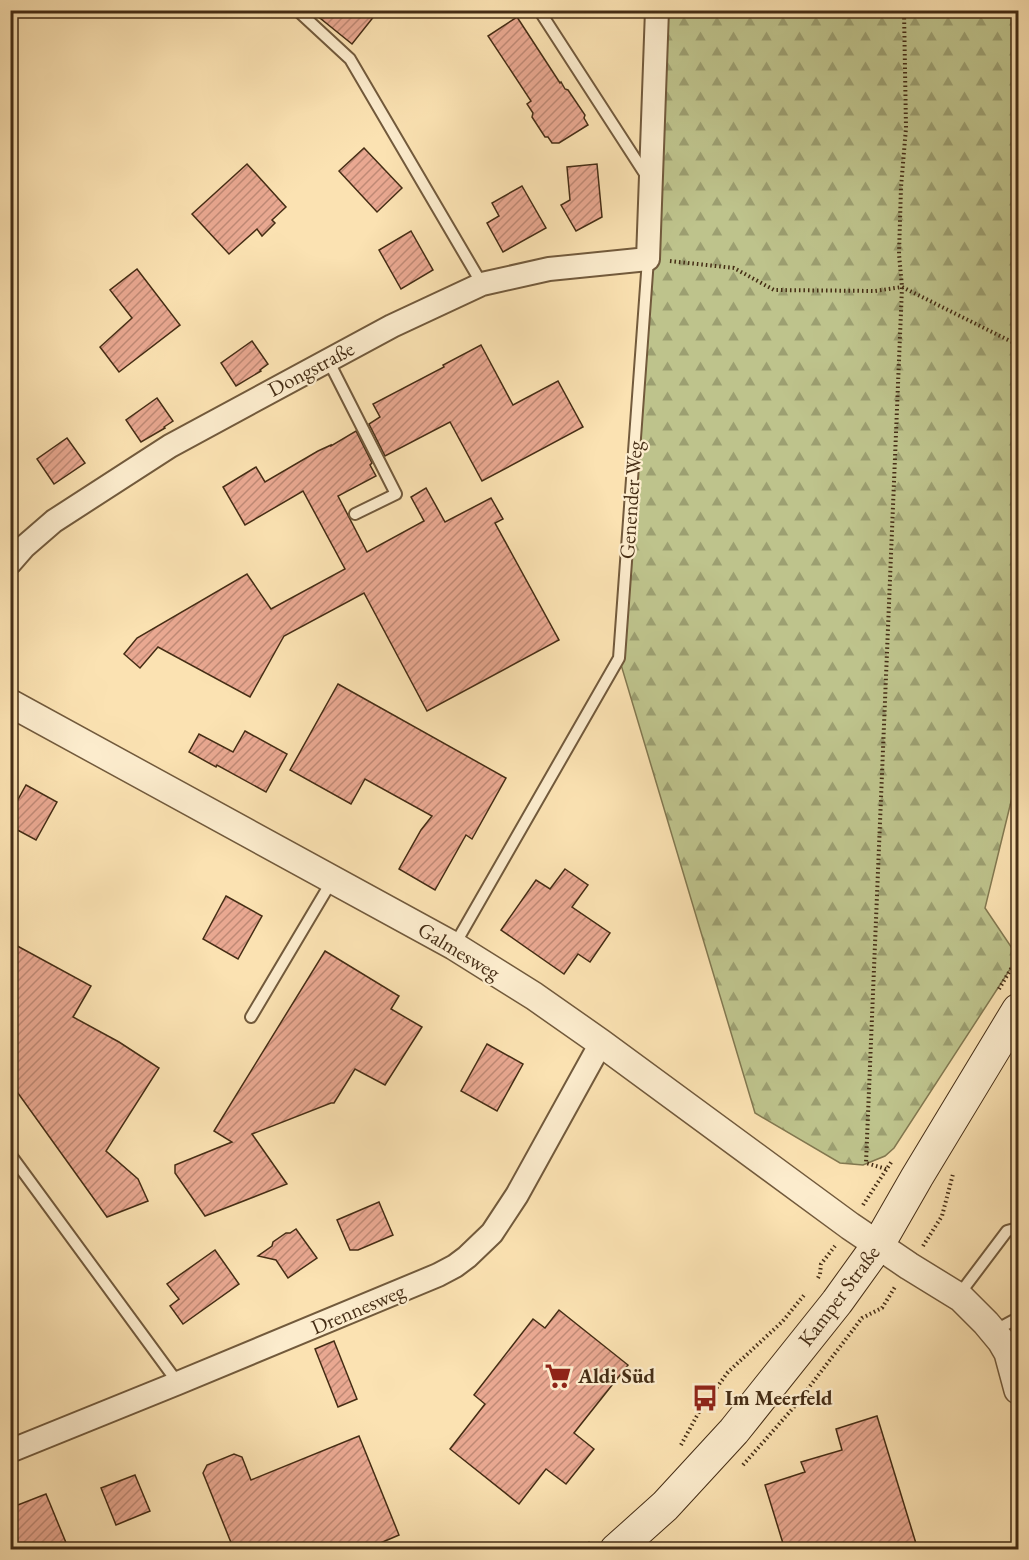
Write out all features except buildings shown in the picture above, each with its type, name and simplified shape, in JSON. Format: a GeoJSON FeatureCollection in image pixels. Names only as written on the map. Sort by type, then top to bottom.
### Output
{"type":"FeatureCollection","features":[{"type":"Feature","properties":{"kind":"main road","name":"Kamper Straße"},"geometry":{"type":"LineString","coordinates":[[604,1546],[665,1506],[734,1431],[804,1344],[878,1245],[1018,1010]]}},
{"type":"Feature","properties":{"kind":"street","name":"Genender Weg"},"geometry":{"type":"LineString","coordinates":[[648,259],[657,10]]}},
{"type":"Feature","properties":{"kind":"street","name":"Dongstraße"},"geometry":{"type":"LineString","coordinates":[[10,563],[24,547],[54,521],[170,446],[392,326],[482,284],[549,269],[648,259]]}},
{"type":"Feature","properties":{"kind":"street","name":"Galmesweg"},"geometry":{"type":"LineString","coordinates":[[10,703],[454,946],[534,996],[602,1043],[878,1245]]}},
{"type":"Feature","properties":{"kind":"street","name":"Drennesweg"},"geometry":{"type":"LineString","coordinates":[[10,1451],[455,1266],[492,1233],[517,1195],[602,1043]]}},
{"type":"Feature","properties":{"kind":"street"},"geometry":{"type":"LineString","coordinates":[[878,1245],[958,1296],[994,1331],[1008,1353],[1018,1390]]}},
{"type":"Feature","properties":{"kind":"lane"},"geometry":{"type":"LineString","coordinates":[[297,10],[350,59],[482,284]]}},
{"type":"Feature","properties":{"kind":"lane"},"geometry":{"type":"LineString","coordinates":[[539,10],[651,184]]}},
{"type":"Feature","properties":{"kind":"lane","name":"Genender Weg"},"geometry":{"type":"LineString","coordinates":[[454,946],[619,658],[648,259]]}},
{"type":"Feature","properties":{"kind":"lane"},"geometry":{"type":"LineString","coordinates":[[328,360],[396,494],[355,514]]}},
{"type":"Feature","properties":{"kind":"lane"},"geometry":{"type":"LineString","coordinates":[[251,1017],[333,879]]}},
{"type":"Feature","properties":{"kind":"lane"},"geometry":{"type":"LineString","coordinates":[[10,1154],[178,1383]]}},
{"type":"Feature","properties":{"kind":"lane"},"geometry":{"type":"LineString","coordinates":[[958,1296],[1007,1232],[1018,1228]]}},
{"type":"Feature","properties":{"kind":"lane"},"geometry":{"type":"LineString","coordinates":[[994,1331],[1018,1318]]}},
{"type":"Feature","properties":{"kind":"path"},"geometry":{"type":"LineString","coordinates":[[886,1168],[866,1163],[902,287],[899,254],[906,128],[904,10]]}},
{"type":"Feature","properties":{"kind":"path"},"geometry":{"type":"LineString","coordinates":[[648,259],[734,268],[774,290],[874,291],[902,287],[1018,345]]}},
{"type":"Feature","properties":{"kind":"path"},"geometry":{"type":"LineString","coordinates":[[679,1448],[699,1412],[728,1372],[782,1322],[806,1294]]}},
{"type":"Feature","properties":{"kind":"path"},"geometry":{"type":"LineString","coordinates":[[583,1550],[604,1546]]}},
{"type":"Feature","properties":{"kind":"green space"},"geometry":{"type":"Polygon","coordinates":[[[657,11],[1018,11],[1018,773],[985,908],[1018,957],[894,1148],[885,1156],[863,1165],[840,1163],[755,1113],[619,658],[651,184],[657,11]]]}},
{"type":"Feature","properties":{"kind":"place","name":"Aldi Süd"},"geometry":{"type":"Point","coordinates":[558,1376]}},
{"type":"Feature","properties":{"kind":"place","name":"Im Meerfeld"},"geometry":{"type":"Point","coordinates":[705,1398]}}]}
